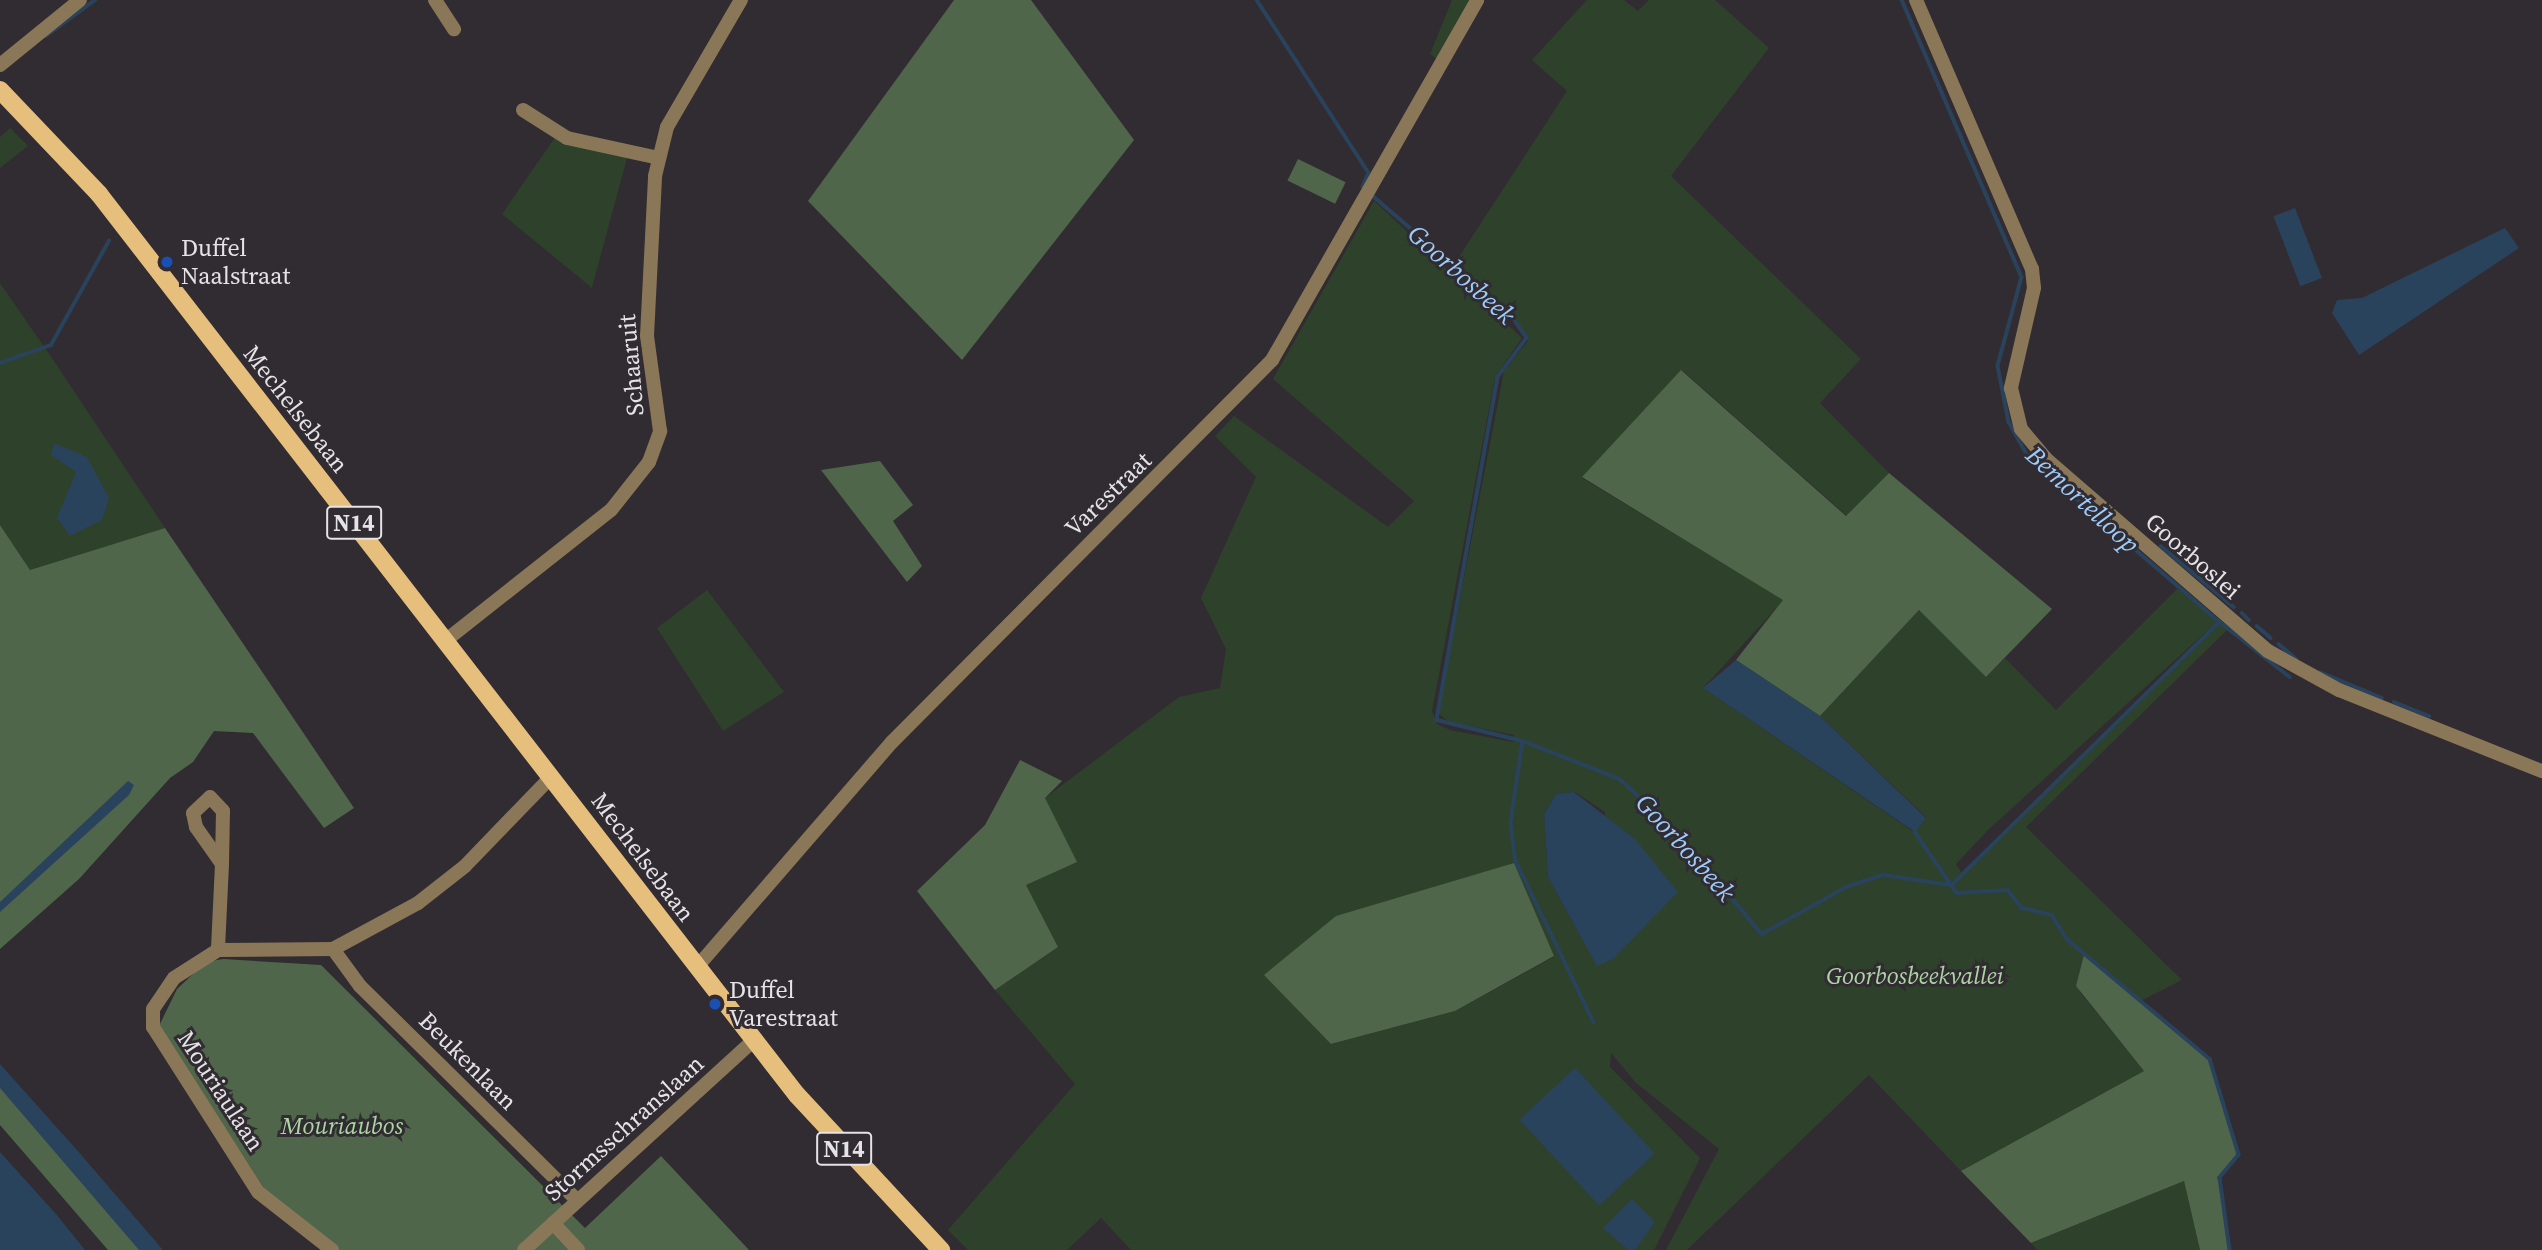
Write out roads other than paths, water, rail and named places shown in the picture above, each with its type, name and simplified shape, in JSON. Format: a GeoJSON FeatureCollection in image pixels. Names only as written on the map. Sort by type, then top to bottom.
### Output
{"type":"FeatureCollection","features":[{"type":"Feature","properties":{"kind":"main road","name":"Mechelsebaan"},"geometry":{"type":"LineString","coordinates":[[0,90],[99,194],[696,967]]}},
{"type":"Feature","properties":{"kind":"main road","name":"N14"},"geometry":{"type":"LineString","coordinates":[[696,967],[845,1150],[942,1250]]}},
{"type":"Feature","properties":{"kind":"street"},"geometry":{"type":"LineString","coordinates":[[0,65],[80,0]]}},
{"type":"Feature","properties":{"kind":"street"},"geometry":{"type":"LineString","coordinates":[[435,0],[454,29]]}},
{"type":"Feature","properties":{"kind":"street","name":"Schaaruit"},"geometry":{"type":"LineString","coordinates":[[445,641],[611,510],[649,462],[660,431],[647,336],[659,158],[667,127],[741,0]]}},
{"type":"Feature","properties":{"kind":"street","name":"Varestraat"},"geometry":{"type":"LineString","coordinates":[[696,967],[892,742],[1272,360],[1477,0]]}},
{"type":"Feature","properties":{"kind":"street","name":"Goorboslei"},"geometry":{"type":"LineString","coordinates":[[1916,0],[2032,269],[2034,288],[2011,388],[2021,429],[2045,458],[2268,651],[2339,690],[2542,771]]}},
{"type":"Feature","properties":{"kind":"street"},"geometry":{"type":"LineString","coordinates":[[523,110],[567,138],[659,158]]}},
{"type":"Feature","properties":{"kind":"street"},"geometry":{"type":"LineString","coordinates":[[222,863],[218,950],[312,952],[333,949],[418,903],[465,866],[551,777]]}},
{"type":"Feature","properties":{"kind":"street","name":"Beukenlaan"},"geometry":{"type":"LineString","coordinates":[[333,949],[341,965],[577,1200]]}},
{"type":"Feature","properties":{"kind":"street","name":"Mouriaulaan"},"geometry":{"type":"LineString","coordinates":[[218,950],[174,978],[153,1009],[153,1027],[258,1192],[332,1250]]}},
{"type":"Feature","properties":{"kind":"street"},"geometry":{"type":"LineString","coordinates":[[312,952],[341,965]]}},
{"type":"Feature","properties":{"kind":"street","name":"Stormsschranslaan"},"geometry":{"type":"LineString","coordinates":[[524,1250],[754,1040]]}},
{"type":"Feature","properties":{"kind":"street"},"geometry":{"type":"LineString","coordinates":[[553,1223],[578,1250]]}},
{"type":"Feature","properties":{"kind":"water"},"geometry":{"type":"Polygon","coordinates":[[[2295,208],[2322,278],[2300,286],[2274,216],[2295,208]]]}},
{"type":"Feature","properties":{"kind":"water"},"geometry":{"type":"Polygon","coordinates":[[[2505,228],[2519,248],[2359,355],[2332,313],[2337,300],[2362,298],[2505,228]]]}},
{"type":"Feature","properties":{"kind":"water"},"geometry":{"type":"Polygon","coordinates":[[[54,443],[87,457],[109,498],[102,520],[70,536],[57,518],[76,472],[51,455],[54,443]]]}},
{"type":"Feature","properties":{"kind":"water"},"geometry":{"type":"Polygon","coordinates":[[[1736,660],[1820,716],[1926,818],[1915,832],[1703,688],[1736,660]]]}},
{"type":"Feature","properties":{"kind":"water"},"geometry":{"type":"Polygon","coordinates":[[[128,781],[134,785],[129,795],[0,912],[0,902],[128,781]]]}},
{"type":"Feature","properties":{"kind":"water"},"geometry":{"type":"Polygon","coordinates":[[[1574,792],[1635,839],[1678,892],[1613,959],[1597,966],[1548,877],[1544,814],[1556,794],[1574,792]]]}},
{"type":"Feature","properties":{"kind":"water"},"geometry":{"type":"Polygon","coordinates":[[[0,1064],[163,1250],[139,1250],[0,1088],[0,1064]]]}},
{"type":"Feature","properties":{"kind":"water"},"geometry":{"type":"Polygon","coordinates":[[[1575,1068],[1655,1154],[1599,1205],[1519,1120],[1575,1068]]]}},
{"type":"Feature","properties":{"kind":"water"},"geometry":{"type":"Polygon","coordinates":[[[0,1152],[56,1214],[85,1250],[0,1250],[0,1152]]]}},
{"type":"Feature","properties":{"kind":"water"},"geometry":{"type":"Polygon","coordinates":[[[1632,1199],[1655,1222],[1635,1250],[1628,1250],[1603,1228],[1632,1199]]]}},
{"type":"Feature","properties":{"kind":"waterway"},"geometry":{"type":"LineString","coordinates":[[46,36],[95,0]]}},
{"type":"Feature","properties":{"kind":"waterway","name":"Goorbosbeek"},"geometry":{"type":"LineString","coordinates":[[1257,0],[1369,173],[1363,187]]}},
{"type":"Feature","properties":{"kind":"waterway","name":"Bemortelloop"},"geometry":{"type":"LineString","coordinates":[[1902,0],[2022,277],[1998,366],[2009,422],[2029,458],[2220,622],[1952,885]]}},
{"type":"Feature","properties":{"kind":"waterway","name":"Goorbosbeek"},"geometry":{"type":"LineString","coordinates":[[1372,195],[1511,315],[1527,338],[1498,377],[1437,720],[1523,741],[1620,779],[1671,826],[1762,934],[1846,887],[1884,875],[1952,885]]}},
{"type":"Feature","properties":{"kind":"waterway"},"geometry":{"type":"LineString","coordinates":[[0,363],[51,345],[109,241]]}},
{"type":"Feature","properties":{"kind":"waterway"},"geometry":{"type":"LineString","coordinates":[[2161,546],[2234,607]]}},
{"type":"Feature","properties":{"kind":"waterway"},"geometry":{"type":"LineString","coordinates":[[2242,613],[2249,620]]}},
{"type":"Feature","properties":{"kind":"waterway"},"geometry":{"type":"LineString","coordinates":[[2220,622],[2290,677]]}},
{"type":"Feature","properties":{"kind":"waterway"},"geometry":{"type":"LineString","coordinates":[[2257,626],[2271,638]]}},
{"type":"Feature","properties":{"kind":"waterway"},"geometry":{"type":"LineString","coordinates":[[2279,644],[2296,659]]}},
{"type":"Feature","properties":{"kind":"waterway"},"geometry":{"type":"LineString","coordinates":[[2320,672],[2382,698]]}},
{"type":"Feature","properties":{"kind":"waterway"},"geometry":{"type":"LineString","coordinates":[[2394,702],[2429,716]]}},
{"type":"Feature","properties":{"kind":"waterway"},"geometry":{"type":"LineString","coordinates":[[1523,741],[1511,823],[1516,861],[1594,1022]]}},
{"type":"Feature","properties":{"kind":"waterway","name":"Goorbosbeek"},"geometry":{"type":"LineString","coordinates":[[1915,832],[1957,893],[2008,890],[2022,908],[2052,915],[2067,939],[2210,1059],[2239,1155],[2220,1178],[2230,1250]]}},
{"type":"Feature","properties":{"kind":"place","name":"Duffel Naalstraat"},"geometry":{"type":"Point","coordinates":[167,262]}},
{"type":"Feature","properties":{"kind":"place","name":"Duffel Varestraat"},"geometry":{"type":"Point","coordinates":[715,1004]}},
{"type":"Feature","properties":{"kind":"park label","name":"Goorbosbeekvallei"},"geometry":{"type":"Point","coordinates":[1915,976]}},
{"type":"Feature","properties":{"kind":"park label","name":"Mouriaubos"},"geometry":{"type":"Point","coordinates":[342,1126]}}]}
